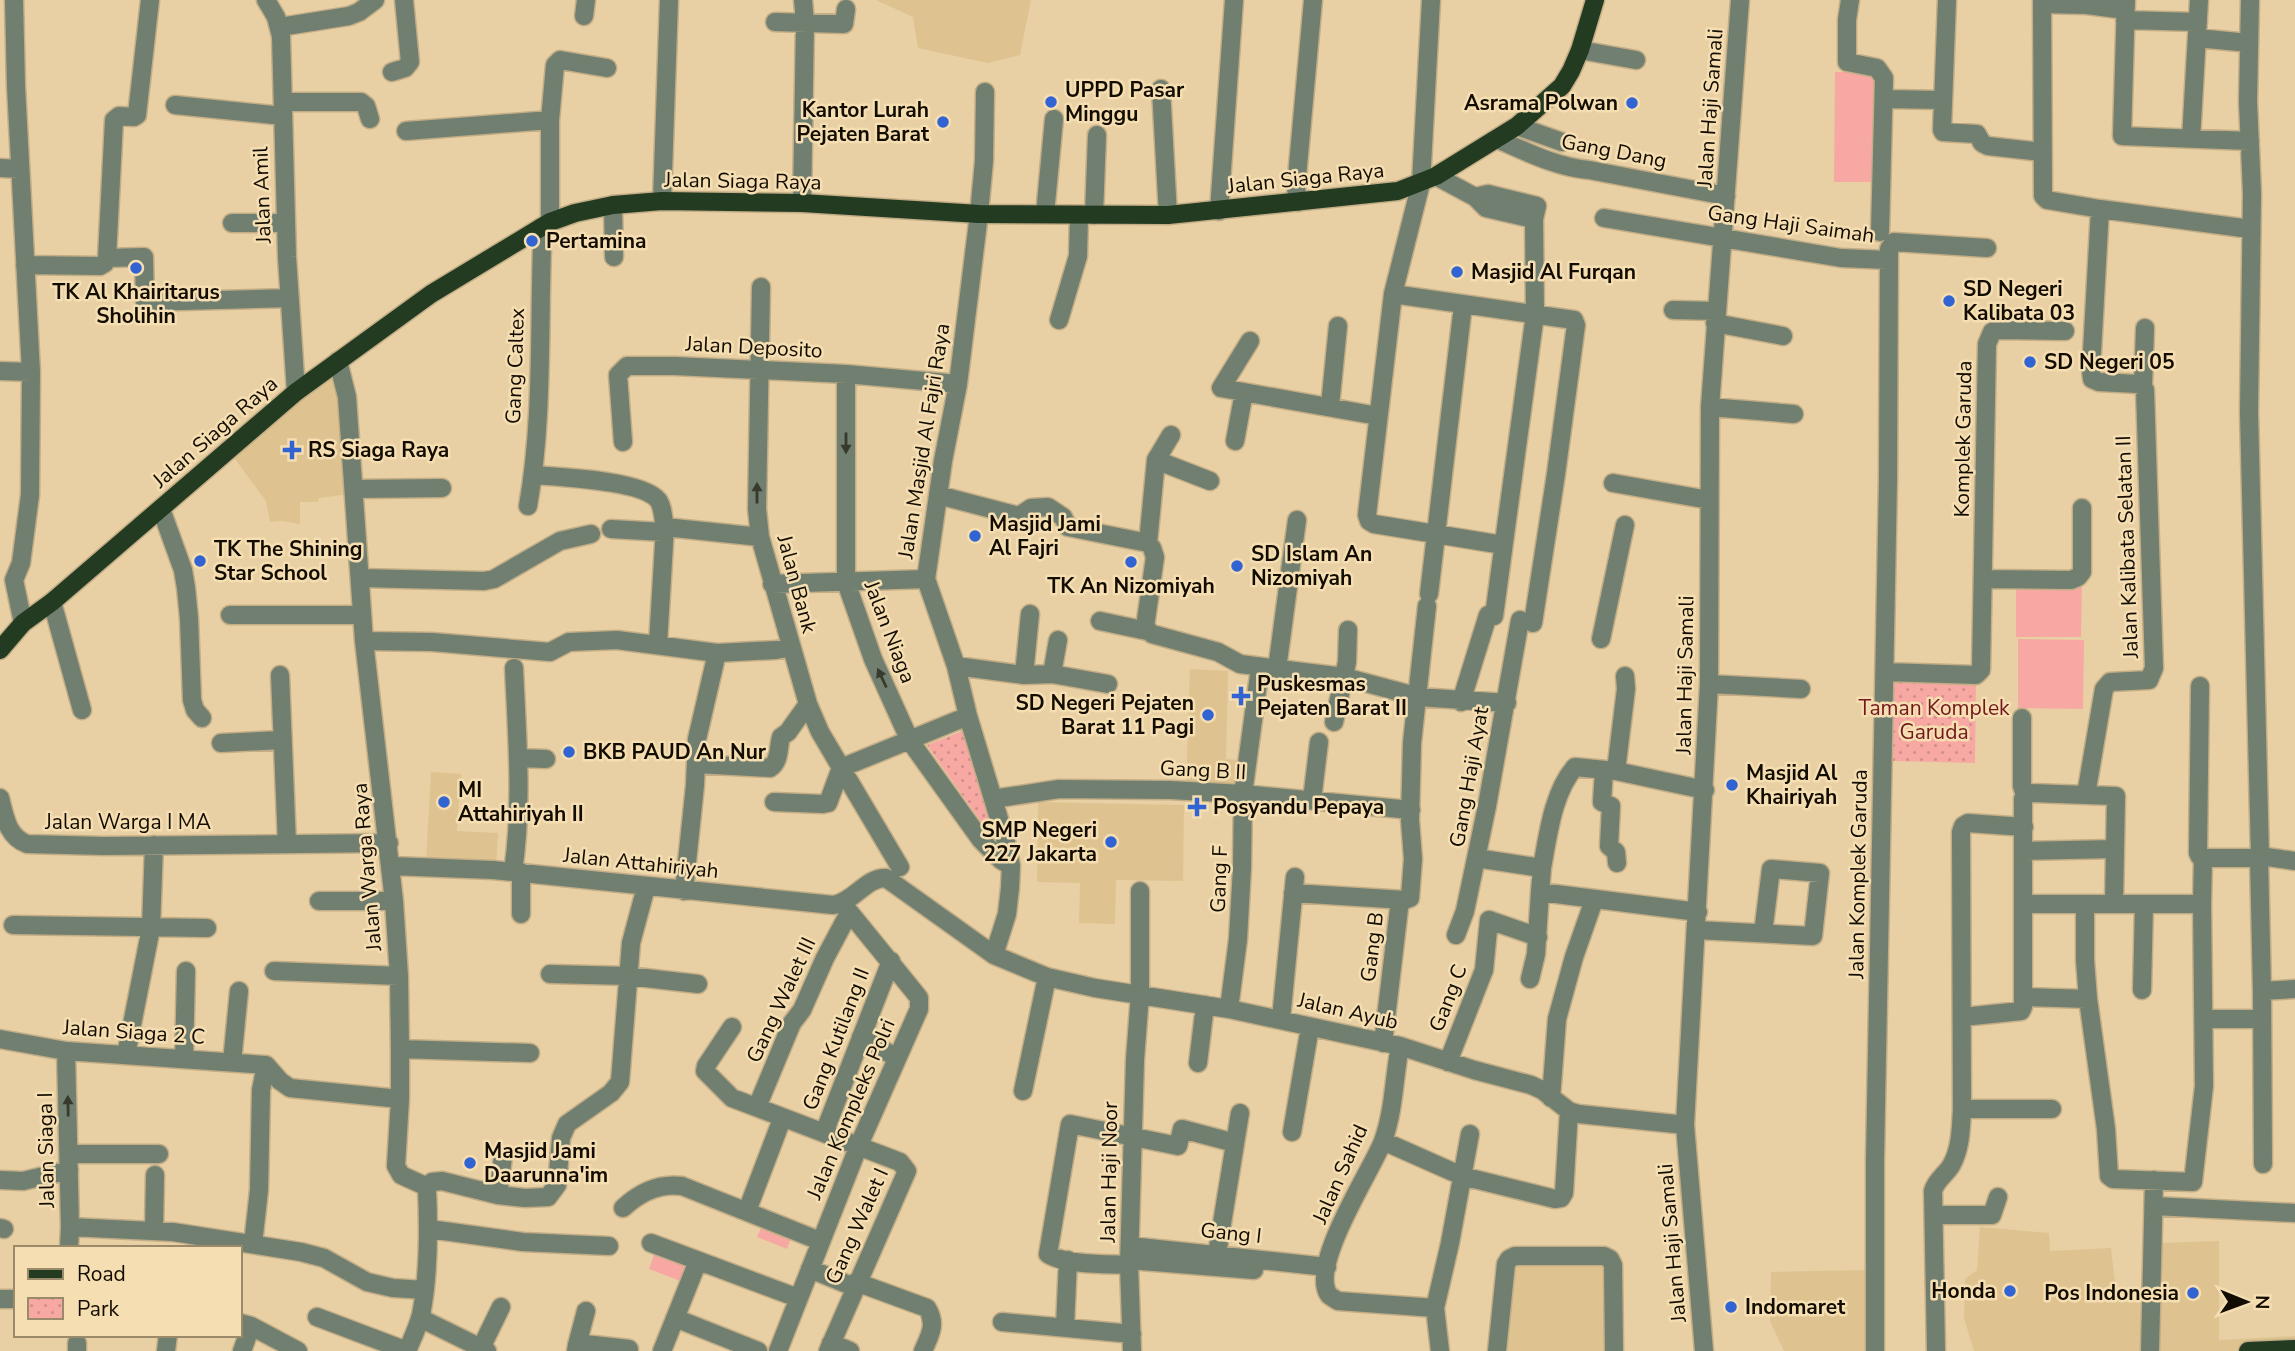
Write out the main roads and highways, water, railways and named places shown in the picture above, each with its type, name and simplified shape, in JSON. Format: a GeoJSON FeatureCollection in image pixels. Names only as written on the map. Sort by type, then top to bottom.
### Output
{"type":"FeatureCollection","features":[{"type":"Feature","properties":{"kind":"main road","name":"Jalan Siaga Raya"},"geometry":{"type":"LineString","coordinates":[[0,650],[23,623],[52,602],[162,509],[296,392],[431,294],[545,225],[575,213],[613,205],[662,201],[802,203],[979,214],[1168,215],[1398,191],[1428,179],[1497,139],[1517,126],[1562,86],[1572,71],[1595,0]]}},
{"type":"Feature","properties":{"kind":"main road"},"geometry":{"type":"LineString","coordinates":[[2248,1351],[2295,1349]]}},
{"type":"Feature","properties":{"kind":"place","name":"UPPD Pasar Minggu"},"geometry":{"type":"Point","coordinates":[1051,102]}},
{"type":"Feature","properties":{"kind":"place","name":"Asrama Polwan"},"geometry":{"type":"Point","coordinates":[1632,103]}},
{"type":"Feature","properties":{"kind":"place","name":"Kantor Lurah Pejaten Barat"},"geometry":{"type":"Point","coordinates":[943,122]}},
{"type":"Feature","properties":{"kind":"place","name":"Pertamina"},"geometry":{"type":"Point","coordinates":[532,241]}},
{"type":"Feature","properties":{"kind":"place","name":"TK Al Khairitarus Sholihin"},"geometry":{"type":"Point","coordinates":[136,268]}},
{"type":"Feature","properties":{"kind":"place","name":"Masjid Al Furqan"},"geometry":{"type":"Point","coordinates":[1457,272]}},
{"type":"Feature","properties":{"kind":"place","name":"SD Negeri Kalibata 03"},"geometry":{"type":"Point","coordinates":[1949,301]}},
{"type":"Feature","properties":{"kind":"place","name":"SD Negeri 05"},"geometry":{"type":"Point","coordinates":[2030,362]}},
{"type":"Feature","properties":{"kind":"place","name":"RS Siaga Raya"},"geometry":{"type":"Point","coordinates":[292,450]}},
{"type":"Feature","properties":{"kind":"place","name":"Masjid Jami Al Fajri"},"geometry":{"type":"Point","coordinates":[975,536]}},
{"type":"Feature","properties":{"kind":"place","name":"TK The Shining Star School"},"geometry":{"type":"Point","coordinates":[200,561]}},
{"type":"Feature","properties":{"kind":"place","name":"TK An Nizomiyah"},"geometry":{"type":"Point","coordinates":[1131,562]}},
{"type":"Feature","properties":{"kind":"place","name":"SD Islam An Nizomiyah"},"geometry":{"type":"Point","coordinates":[1237,566]}},
{"type":"Feature","properties":{"kind":"place","name":"Puskesmas Pejaten Barat II"},"geometry":{"type":"Point","coordinates":[1241,696]}},
{"type":"Feature","properties":{"kind":"place","name":"SD Negeri Pejaten Barat 11 Pagi"},"geometry":{"type":"Point","coordinates":[1208,715]}},
{"type":"Feature","properties":{"kind":"place","name":"BKB PAUD An Nur"},"geometry":{"type":"Point","coordinates":[569,752]}},
{"type":"Feature","properties":{"kind":"place","name":"Masjid Al Khairiyah"},"geometry":{"type":"Point","coordinates":[1732,785]}},
{"type":"Feature","properties":{"kind":"place","name":"MI Attahiriyah II"},"geometry":{"type":"Point","coordinates":[444,802]}},
{"type":"Feature","properties":{"kind":"place","name":"Posyandu Pepaya"},"geometry":{"type":"Point","coordinates":[1197,807]}},
{"type":"Feature","properties":{"kind":"place","name":"SMP Negeri 227 Jakarta"},"geometry":{"type":"Point","coordinates":[1111,842]}},
{"type":"Feature","properties":{"kind":"place","name":"Masjid Jami Daarunna'im"},"geometry":{"type":"Point","coordinates":[470,1163]}},
{"type":"Feature","properties":{"kind":"place","name":"Honda"},"geometry":{"type":"Point","coordinates":[2010,1291]}},
{"type":"Feature","properties":{"kind":"place","name":"Pos Indonesia"},"geometry":{"type":"Point","coordinates":[2193,1293]}},
{"type":"Feature","properties":{"kind":"place","name":"Indomaret"},"geometry":{"type":"Point","coordinates":[1731,1307]}},
{"type":"Feature","properties":{"kind":"park label","name":"Taman Komplek Garuda"},"geometry":{"type":"Point","coordinates":[1934,720]}}]}
